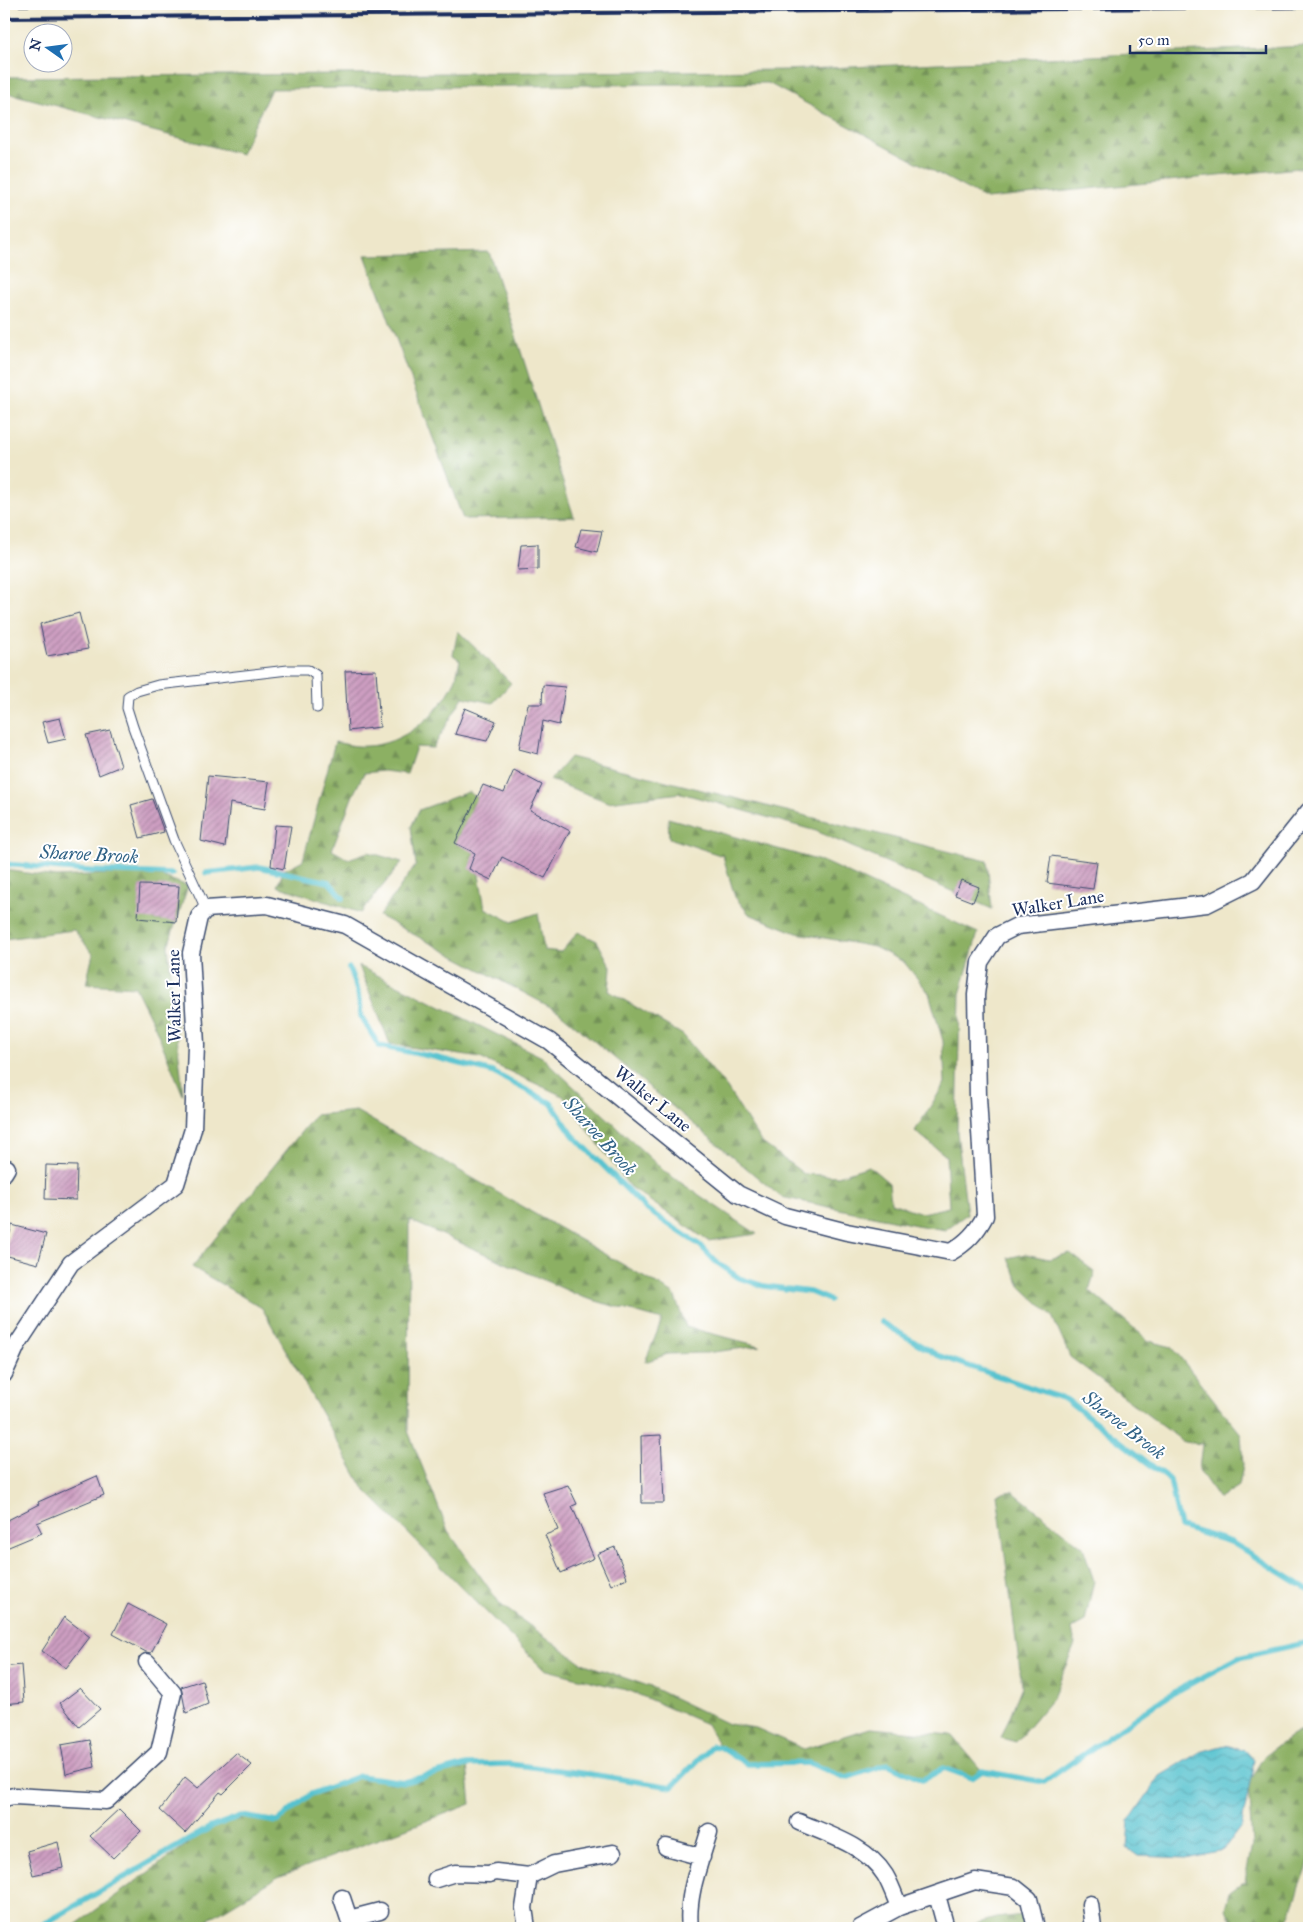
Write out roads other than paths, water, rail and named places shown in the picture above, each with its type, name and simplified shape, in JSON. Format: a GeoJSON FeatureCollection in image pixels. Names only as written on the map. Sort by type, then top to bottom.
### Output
{"type":"FeatureCollection","features":[{"type":"Feature","properties":{"kind":"street","name":"Walker Lane"},"geometry":{"type":"LineString","coordinates":[[4,1374],[16,1344],[71,1262],[176,1184],[193,1128],[196,1045],[191,953],[198,918],[206,908],[267,905],[345,925],[549,1041],[738,1194],[785,1216],[847,1232],[951,1252],[968,1242],[978,1230],[985,1216],[978,1096],[976,995],[980,962],[997,936],[1017,926],[1206,904],[1253,881],[1309,811]]}},
{"type":"Feature","properties":{"kind":"street"},"geometry":{"type":"LineString","coordinates":[[4,1798],[14,1796],[106,1801],[159,1752],[173,1693],[147,1662]]}},
{"type":"Feature","properties":{"kind":"street"},"geometry":{"type":"LineString","coordinates":[[800,1822],[843,1841],[871,1858],[884,1875],[899,1907]]}},
{"type":"Feature","properties":{"kind":"street"},"geometry":{"type":"LineString","coordinates":[[690,1928],[688,1911],[709,1832]]}},
{"type":"Feature","properties":{"kind":"street"},"geometry":{"type":"LineString","coordinates":[[666,1847],[702,1857]]}},
{"type":"Feature","properties":{"kind":"street"},"geometry":{"type":"LineString","coordinates":[[436,1879],[455,1873],[490,1874],[496,1872],[529,1876],[554,1864],[614,1853]]}},
{"type":"Feature","properties":{"kind":"street"},"geometry":{"type":"LineString","coordinates":[[527,1928],[524,1908],[529,1876]]}},
{"type":"Feature","properties":{"kind":"street"},"geometry":{"type":"LineString","coordinates":[[860,1928],[899,1907],[975,1881],[1014,1887],[1029,1899],[1036,1928]]}},
{"type":"Feature","properties":{"kind":"street"},"geometry":{"type":"LineString","coordinates":[[937,1894],[946,1928]]}},
{"type":"Feature","properties":{"kind":"street"},"geometry":{"type":"LineString","coordinates":[[342,1898],[350,1924],[380,1912]]}},
{"type":"Feature","properties":{"kind":"street"},"geometry":{"type":"LineString","coordinates":[[1090,1904],[1093,1928]]}},
{"type":"Feature","properties":{"kind":"lane"},"geometry":{"type":"LineString","coordinates":[[206,908],[174,840],[133,727],[128,708],[128,696],[137,691],[158,685],[266,672],[308,670],[316,676],[317,708]]}},
{"type":"Feature","properties":{"kind":"water"},"geometry":{"type":"Polygon","coordinates":[[[1225,1745],[1245,1750],[1254,1760],[1242,1825],[1223,1850],[1186,1858],[1138,1856],[1127,1848],[1129,1821],[1160,1776],[1200,1752],[1225,1745]]]}},
{"type":"Feature","properties":{"kind":"waterway","name":"Sharoe Brook"},"geometry":{"type":"LineString","coordinates":[[4,864],[90,871],[172,874]]}},
{"type":"Feature","properties":{"kind":"waterway","name":"Sharoe Brook"},"geometry":{"type":"LineString","coordinates":[[206,873],[259,867],[329,882],[343,898]]}},
{"type":"Feature","properties":{"kind":"waterway","name":"Sharoe Brook"},"geometry":{"type":"LineString","coordinates":[[349,968],[358,993],[361,1016],[379,1046],[434,1057],[492,1072],[551,1103],[573,1135],[646,1209],[701,1246],[715,1261],[739,1278],[764,1286],[810,1292],[829,1300]]}},
{"type":"Feature","properties":{"kind":"waterway","name":"Sharoe Brook"},"geometry":{"type":"LineString","coordinates":[[881,1322],[937,1355],[1067,1400],[1170,1480],[1180,1527],[1231,1542],[1309,1590]]}},
{"type":"Feature","properties":{"kind":"waterway"},"geometry":{"type":"LineString","coordinates":[[37,1928],[211,1827],[241,1816],[277,1822],[311,1794],[359,1776],[404,1782],[467,1765],[509,1764],[672,1787],[712,1746],[720,1747],[747,1764],[809,1763],[846,1778],[888,1764],[922,1780],[944,1768],[972,1778],[982,1771],[1044,1782],[1164,1698],[1238,1658],[1309,1642]]}},
{"type":"Feature","properties":{"kind":"railway"},"geometry":{"type":"LineString","coordinates":[[4,5],[231,4]]}},
{"type":"Feature","properties":{"kind":"railway"},"geometry":{"type":"LineString","coordinates":[[4,18],[1309,7]]}}]}
